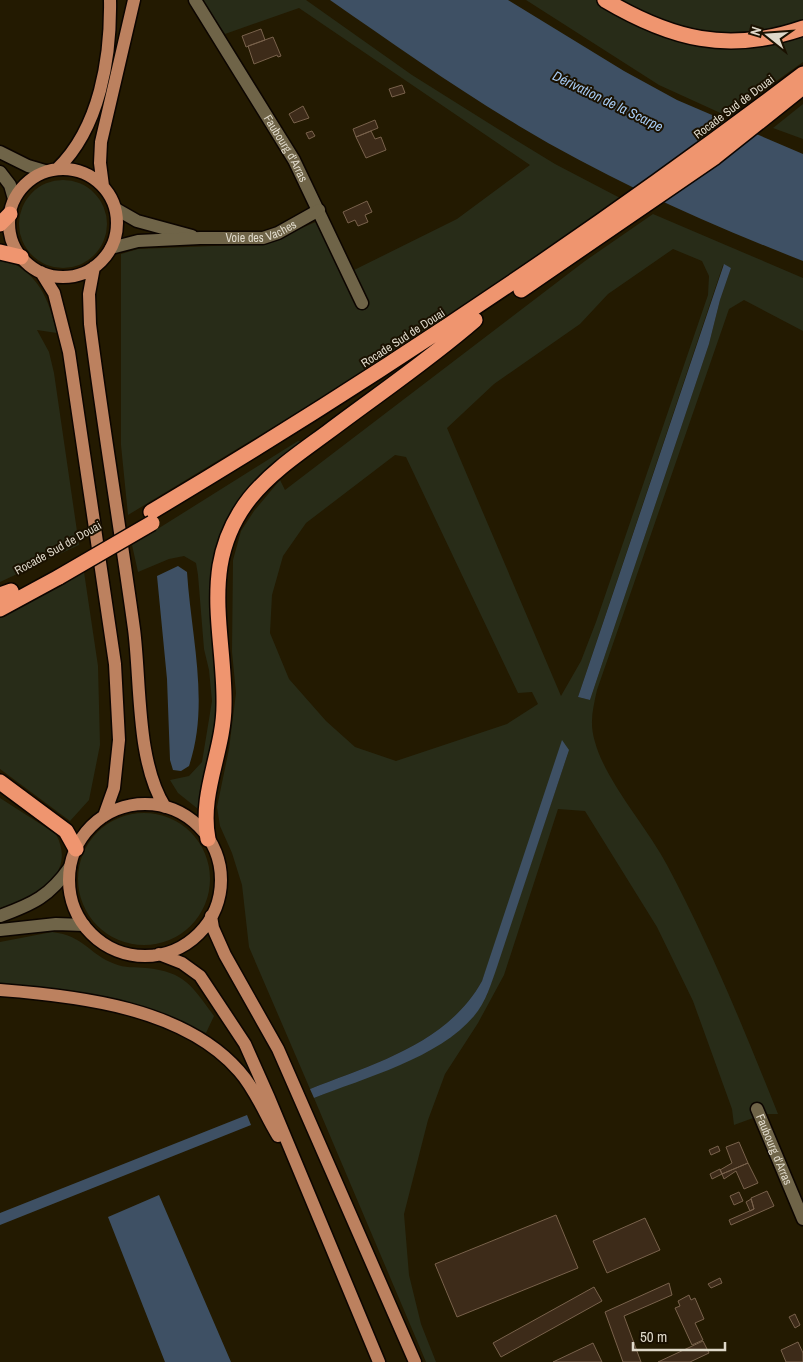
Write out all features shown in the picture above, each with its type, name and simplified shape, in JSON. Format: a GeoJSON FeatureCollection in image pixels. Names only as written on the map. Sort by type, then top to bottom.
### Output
{"type":"FeatureCollection","features":[{"type":"Feature","properties":{"kind":"highway"},"geometry":{"type":"LineString","coordinates":[[604,0],[662,29],[700,40],[753,40],[803,28]]}},
{"type":"Feature","properties":{"kind":"highway","name":"Rocade Sud de Douai"},"geometry":{"type":"LineString","coordinates":[[761,114],[803,74]]}},
{"type":"Feature","properties":{"kind":"highway","name":"Rocade Sud de Douai"},"geometry":{"type":"LineString","coordinates":[[0,609],[58,571],[318,421],[475,320],[761,114],[803,87]]}},
{"type":"Feature","properties":{"kind":"highway","name":"Rocade Sud de Douai"},"geometry":{"type":"LineString","coordinates":[[151,518],[496,294],[628,211]]}},
{"type":"Feature","properties":{"kind":"highway"},"geometry":{"type":"LineString","coordinates":[[0,252],[21,257]]}},
{"type":"Feature","properties":{"kind":"highway"},"geometry":{"type":"LineString","coordinates":[[208,838],[205,824],[205,802],[221,741],[224,708],[218,611],[219,576],[225,546],[238,516],[256,491],[283,466],[444,346],[475,320]]}},
{"type":"Feature","properties":{"kind":"highway","name":"Rocade Sud de Douai"},"geometry":{"type":"LineString","coordinates":[[4,595],[58,571]]}},
{"type":"Feature","properties":{"kind":"highway"},"geometry":{"type":"LineString","coordinates":[[0,782],[66,831],[76,849]]}},
{"type":"Feature","properties":{"kind":"main road"},"geometry":{"type":"LineString","coordinates":[[104,816],[114,788],[119,740],[116,672],[69,352],[54,293],[41,272],[21,257],[11,239],[8,212],[27,182],[51,170],[75,148],[94,110],[108,44],[110,0]]}},
{"type":"Feature","properties":{"kind":"main road"},"geometry":{"type":"LineString","coordinates":[[41,272],[68,277],[79,275],[94,267],[111,248],[117,232],[116,209],[103,186],[100,163],[102,142],[134,0]]}},
{"type":"Feature","properties":{"kind":"main road"},"geometry":{"type":"LineString","coordinates":[[51,170],[82,172],[103,186]]}},
{"type":"Feature","properties":{"kind":"main road"},"geometry":{"type":"LineString","coordinates":[[94,267],[89,294],[90,324],[133,626],[146,756],[153,784],[165,807]]}},
{"type":"Feature","properties":{"kind":"main road"},"geometry":{"type":"LineString","coordinates":[[138,804],[165,807],[190,819],[208,838],[216,855],[220,873],[218,900],[211,916],[193,938],[176,948],[159,954],[140,955],[122,952],[97,939],[84,925],[70,893],[70,866],[76,849],[91,827],[104,816],[121,808],[138,804]]}},
{"type":"Feature","properties":{"kind":"main road"},"geometry":{"type":"LineString","coordinates":[[211,916],[213,928],[225,955],[278,1049],[415,1362]]}},
{"type":"Feature","properties":{"kind":"main road"},"geometry":{"type":"LineString","coordinates":[[159,954],[182,963],[195,971],[217,1000],[253,1061],[379,1362]]}},
{"type":"Feature","properties":{"kind":"main road"},"geometry":{"type":"LineString","coordinates":[[0,990],[43,994],[131,1010],[164,1020],[201,1039],[226,1058],[246,1080],[301,1174]]}},
{"type":"Feature","properties":{"kind":"street","name":"Faubourg d'Arras"},"geometry":{"type":"LineString","coordinates":[[195,0],[275,127],[319,210],[362,303]]}},
{"type":"Feature","properties":{"kind":"street"},"geometry":{"type":"LineString","coordinates":[[0,152],[28,166],[51,170]]}},
{"type":"Feature","properties":{"kind":"street"},"geometry":{"type":"LineString","coordinates":[[0,172],[10,185],[8,212]]}},
{"type":"Feature","properties":{"kind":"street","name":"Voie des Vaches"},"geometry":{"type":"LineString","coordinates":[[116,209],[137,221],[200,238]]}},
{"type":"Feature","properties":{"kind":"street","name":"Voie des Vaches"},"geometry":{"type":"LineString","coordinates":[[111,248],[130,242],[200,238],[249,239],[271,236],[319,210]]}},
{"type":"Feature","properties":{"kind":"street"},"geometry":{"type":"LineString","coordinates":[[0,916],[28,906],[46,895],[70,866]]}},
{"type":"Feature","properties":{"kind":"street"},"geometry":{"type":"LineString","coordinates":[[0,930],[56,924],[84,925]]}},
{"type":"Feature","properties":{"kind":"street","name":"Faubourg d'Arras"},"geometry":{"type":"LineString","coordinates":[[757,1109],[803,1218]]}},
{"type":"Feature","properties":{"kind":"green space"},"geometry":{"type":"Polygon","coordinates":[[[202,0],[306,0],[412,75],[555,164],[622,199],[379,363],[128,515],[121,445],[121,254],[138,249],[264,244],[318,221],[346,274],[457,219],[530,165],[299,8],[225,34],[202,0]]]}},
{"type":"Feature","properties":{"kind":"green space"},"geometry":{"type":"Polygon","coordinates":[[[526,0],[803,0],[803,62],[727,116],[659,85],[526,0]]]}},
{"type":"Feature","properties":{"kind":"green space"},"geometry":{"type":"Polygon","coordinates":[[[803,104],[803,139],[773,128],[803,104]]]}},
{"type":"Feature","properties":{"kind":"green space"},"geometry":{"type":"Polygon","coordinates":[[[63,180],[80,183],[94,193],[104,207],[107,224],[104,241],[94,255],[80,265],[63,268],[46,265],[32,255],[22,241],[19,224],[22,207],[32,193],[46,183],[63,180]]]}},
{"type":"Feature","properties":{"kind":"green space"},"geometry":{"type":"Polygon","coordinates":[[[653,214],[803,278],[803,331],[744,300],[729,309],[597,690],[592,722],[595,742],[608,773],[659,850],[698,926],[778,1114],[764,1114],[734,1125],[732,1109],[693,1001],[657,927],[585,811],[558,809],[504,975],[478,1023],[445,1074],[428,1120],[404,1214],[409,1275],[421,1324],[436,1362],[426,1362],[314,1098],[421,1055],[487,995],[569,750],[482,981],[467,1003],[449,1021],[429,1036],[406,1049],[310,1089],[249,947],[242,885],[232,853],[220,826],[217,807],[229,749],[236,693],[232,652],[233,560],[241,531],[254,511],[280,480],[285,490],[585,261],[653,214]],[[673,249],[608,294],[580,324],[494,384],[447,428],[561,696],[581,661],[596,622],[708,295],[709,276],[702,261],[673,249]],[[723,265],[578,697],[590,700],[709,344],[720,300],[731,268],[723,265]],[[395,455],[306,523],[283,556],[272,595],[270,633],[289,679],[326,721],[355,747],[396,761],[507,724],[538,704],[532,692],[518,693],[406,457],[395,455]]]}},
{"type":"Feature","properties":{"kind":"green space"},"geometry":{"type":"Polygon","coordinates":[[[0,257],[24,270],[32,278],[45,297],[54,320],[57,333],[37,330],[49,352],[54,373],[79,545],[0,582],[0,257]]]}},
{"type":"Feature","properties":{"kind":"green space"},"geometry":{"type":"Polygon","coordinates":[[[298,441],[302,442],[254,482],[233,509],[219,541],[216,732],[198,809],[178,793],[170,780],[189,776],[202,762],[212,701],[209,670],[204,649],[196,563],[184,556],[169,559],[138,572],[132,545],[298,441]]]}},
{"type":"Feature","properties":{"kind":"green space"},"geometry":{"type":"Polygon","coordinates":[[[84,572],[98,666],[100,745],[89,800],[70,821],[0,769],[0,618],[84,572]]]}},
{"type":"Feature","properties":{"kind":"green space"},"geometry":{"type":"Polygon","coordinates":[[[0,798],[56,834],[61,849],[61,862],[57,874],[38,892],[0,908],[0,798]]]}},
{"type":"Feature","properties":{"kind":"green space"},"geometry":{"type":"Polygon","coordinates":[[[144,813],[169,818],[180,824],[190,833],[199,843],[205,854],[210,879],[205,904],[199,915],[190,925],[180,934],[169,940],[144,945],[119,940],[108,934],[98,925],[89,915],[83,904],[78,879],[83,854],[89,843],[98,833],[108,824],[119,818],[144,813]]]}},
{"type":"Feature","properties":{"kind":"green space"},"geometry":{"type":"Polygon","coordinates":[[[52,932],[72,937],[106,960],[119,965],[159,970],[179,977],[200,996],[214,1016],[206,1033],[155,1010],[0,983],[0,942],[52,932]]]}},
{"type":"Feature","properties":{"kind":"water","name":"Dérivation de la Scarpe"},"geometry":{"type":"Polygon","coordinates":[[[330,0],[508,0],[624,71],[677,100],[803,154],[803,261],[658,200],[553,146],[471,96],[330,0]]]}},
{"type":"Feature","properties":{"kind":"water"},"geometry":{"type":"Polygon","coordinates":[[[724,264],[731,268],[720,300],[709,344],[590,700],[578,697],[724,264]]]}},
{"type":"Feature","properties":{"kind":"water"},"geometry":{"type":"Polygon","coordinates":[[[178,566],[187,572],[199,694],[195,742],[189,766],[181,771],[173,770],[170,760],[167,679],[157,576],[178,566]]]}},
{"type":"Feature","properties":{"kind":"water"},"geometry":{"type":"Polygon","coordinates":[[[562,740],[569,750],[493,980],[478,1011],[459,1031],[421,1055],[314,1098],[310,1089],[406,1049],[429,1036],[449,1021],[467,1003],[482,981],[562,740]]]}},
{"type":"Feature","properties":{"kind":"water"},"geometry":{"type":"Polygon","coordinates":[[[247,1115],[251,1125],[0,1225],[0,1213],[247,1115]]]}},
{"type":"Feature","properties":{"kind":"water"},"geometry":{"type":"Polygon","coordinates":[[[159,1195],[231,1362],[165,1362],[108,1217],[159,1195]]]}},
{"type":"Feature","properties":{"kind":"building"},"geometry":{"type":"Polygon","coordinates":[[[261,29],[265,40],[246,47],[242,36],[261,29]]]}},
{"type":"Feature","properties":{"kind":"building"},"geometry":{"type":"Polygon","coordinates":[[[273,37],[281,56],[278,57],[277,55],[254,64],[248,46],[273,37]]]}},
{"type":"Feature","properties":{"kind":"building"},"geometry":{"type":"Polygon","coordinates":[[[402,85],[405,93],[392,97],[389,89],[402,85]]]}},
{"type":"Feature","properties":{"kind":"building"},"geometry":{"type":"Polygon","coordinates":[[[303,106],[309,118],[294,123],[289,114],[303,106]]]}},
{"type":"Feature","properties":{"kind":"building"},"geometry":{"type":"Polygon","coordinates":[[[375,120],[378,128],[356,137],[353,129],[375,120]]]}},
{"type":"Feature","properties":{"kind":"building"},"geometry":{"type":"Polygon","coordinates":[[[312,131],[315,136],[309,139],[306,133],[312,131]]]}},
{"type":"Feature","properties":{"kind":"building"},"geometry":{"type":"Polygon","coordinates":[[[371,131],[375,139],[381,137],[386,150],[366,158],[356,137],[371,131]]]}},
{"type":"Feature","properties":{"kind":"building"},"geometry":{"type":"Polygon","coordinates":[[[367,201],[372,212],[365,215],[368,222],[358,226],[355,220],[348,223],[343,212],[367,201]]]}},
{"type":"Feature","properties":{"kind":"building"},"geometry":{"type":"Polygon","coordinates":[[[739,1142],[748,1163],[722,1174],[720,1170],[732,1163],[726,1147],[739,1142]]]}},
{"type":"Feature","properties":{"kind":"building"},"geometry":{"type":"Polygon","coordinates":[[[718,1146],[720,1151],[711,1155],[709,1150],[718,1146]]]}},
{"type":"Feature","properties":{"kind":"building"},"geometry":{"type":"Polygon","coordinates":[[[748,1163],[758,1183],[744,1189],[736,1171],[724,1179],[722,1174],[748,1163]]]}},
{"type":"Feature","properties":{"kind":"building"},"geometry":{"type":"Polygon","coordinates":[[[720,1169],[722,1174],[712,1179],[710,1174],[720,1169]]]}},
{"type":"Feature","properties":{"kind":"building"},"geometry":{"type":"Polygon","coordinates":[[[767,1191],[774,1206],[731,1225],[729,1220],[754,1209],[751,1198],[767,1191]]]}},
{"type":"Feature","properties":{"kind":"building"},"geometry":{"type":"Polygon","coordinates":[[[739,1192],[743,1201],[734,1205],[730,1196],[739,1192]]]}},
{"type":"Feature","properties":{"kind":"building"},"geometry":{"type":"Polygon","coordinates":[[[751,1199],[754,1209],[750,1211],[746,1202],[751,1199]]]}},
{"type":"Feature","properties":{"kind":"building"},"geometry":{"type":"Polygon","coordinates":[[[556,1215],[578,1268],[457,1317],[435,1264],[556,1215]]]}},
{"type":"Feature","properties":{"kind":"building"},"geometry":{"type":"Polygon","coordinates":[[[645,1218],[660,1250],[607,1273],[593,1241],[645,1218]]]}},
{"type":"Feature","properties":{"kind":"building"},"geometry":{"type":"Polygon","coordinates":[[[720,1278],[722,1283],[711,1288],[708,1284],[720,1278]]]}},
{"type":"Feature","properties":{"kind":"building"},"geometry":{"type":"Polygon","coordinates":[[[669,1283],[672,1295],[624,1316],[641,1362],[623,1362],[605,1312],[669,1283]]]}},
{"type":"Feature","properties":{"kind":"building"},"geometry":{"type":"Polygon","coordinates":[[[594,1287],[602,1301],[501,1357],[493,1343],[594,1287]]]}},
{"type":"Feature","properties":{"kind":"building"},"geometry":{"type":"Polygon","coordinates":[[[689,1295],[691,1300],[695,1298],[704,1319],[695,1323],[703,1340],[692,1345],[675,1308],[680,1306],[678,1301],[689,1295]]]}},
{"type":"Feature","properties":{"kind":"building"},"geometry":{"type":"Polygon","coordinates":[[[795,1314],[800,1325],[795,1328],[789,1317],[795,1314]]]}},
{"type":"Feature","properties":{"kind":"building"},"geometry":{"type":"Polygon","coordinates":[[[703,1341],[709,1353],[690,1362],[658,1362],[703,1341]]]}},
{"type":"Feature","properties":{"kind":"building"},"geometry":{"type":"Polygon","coordinates":[[[798,1342],[803,1353],[803,1362],[786,1362],[781,1350],[798,1342]]]}},
{"type":"Feature","properties":{"kind":"building"},"geometry":{"type":"Polygon","coordinates":[[[593,1343],[602,1362],[553,1362],[593,1343]]]}}]}
